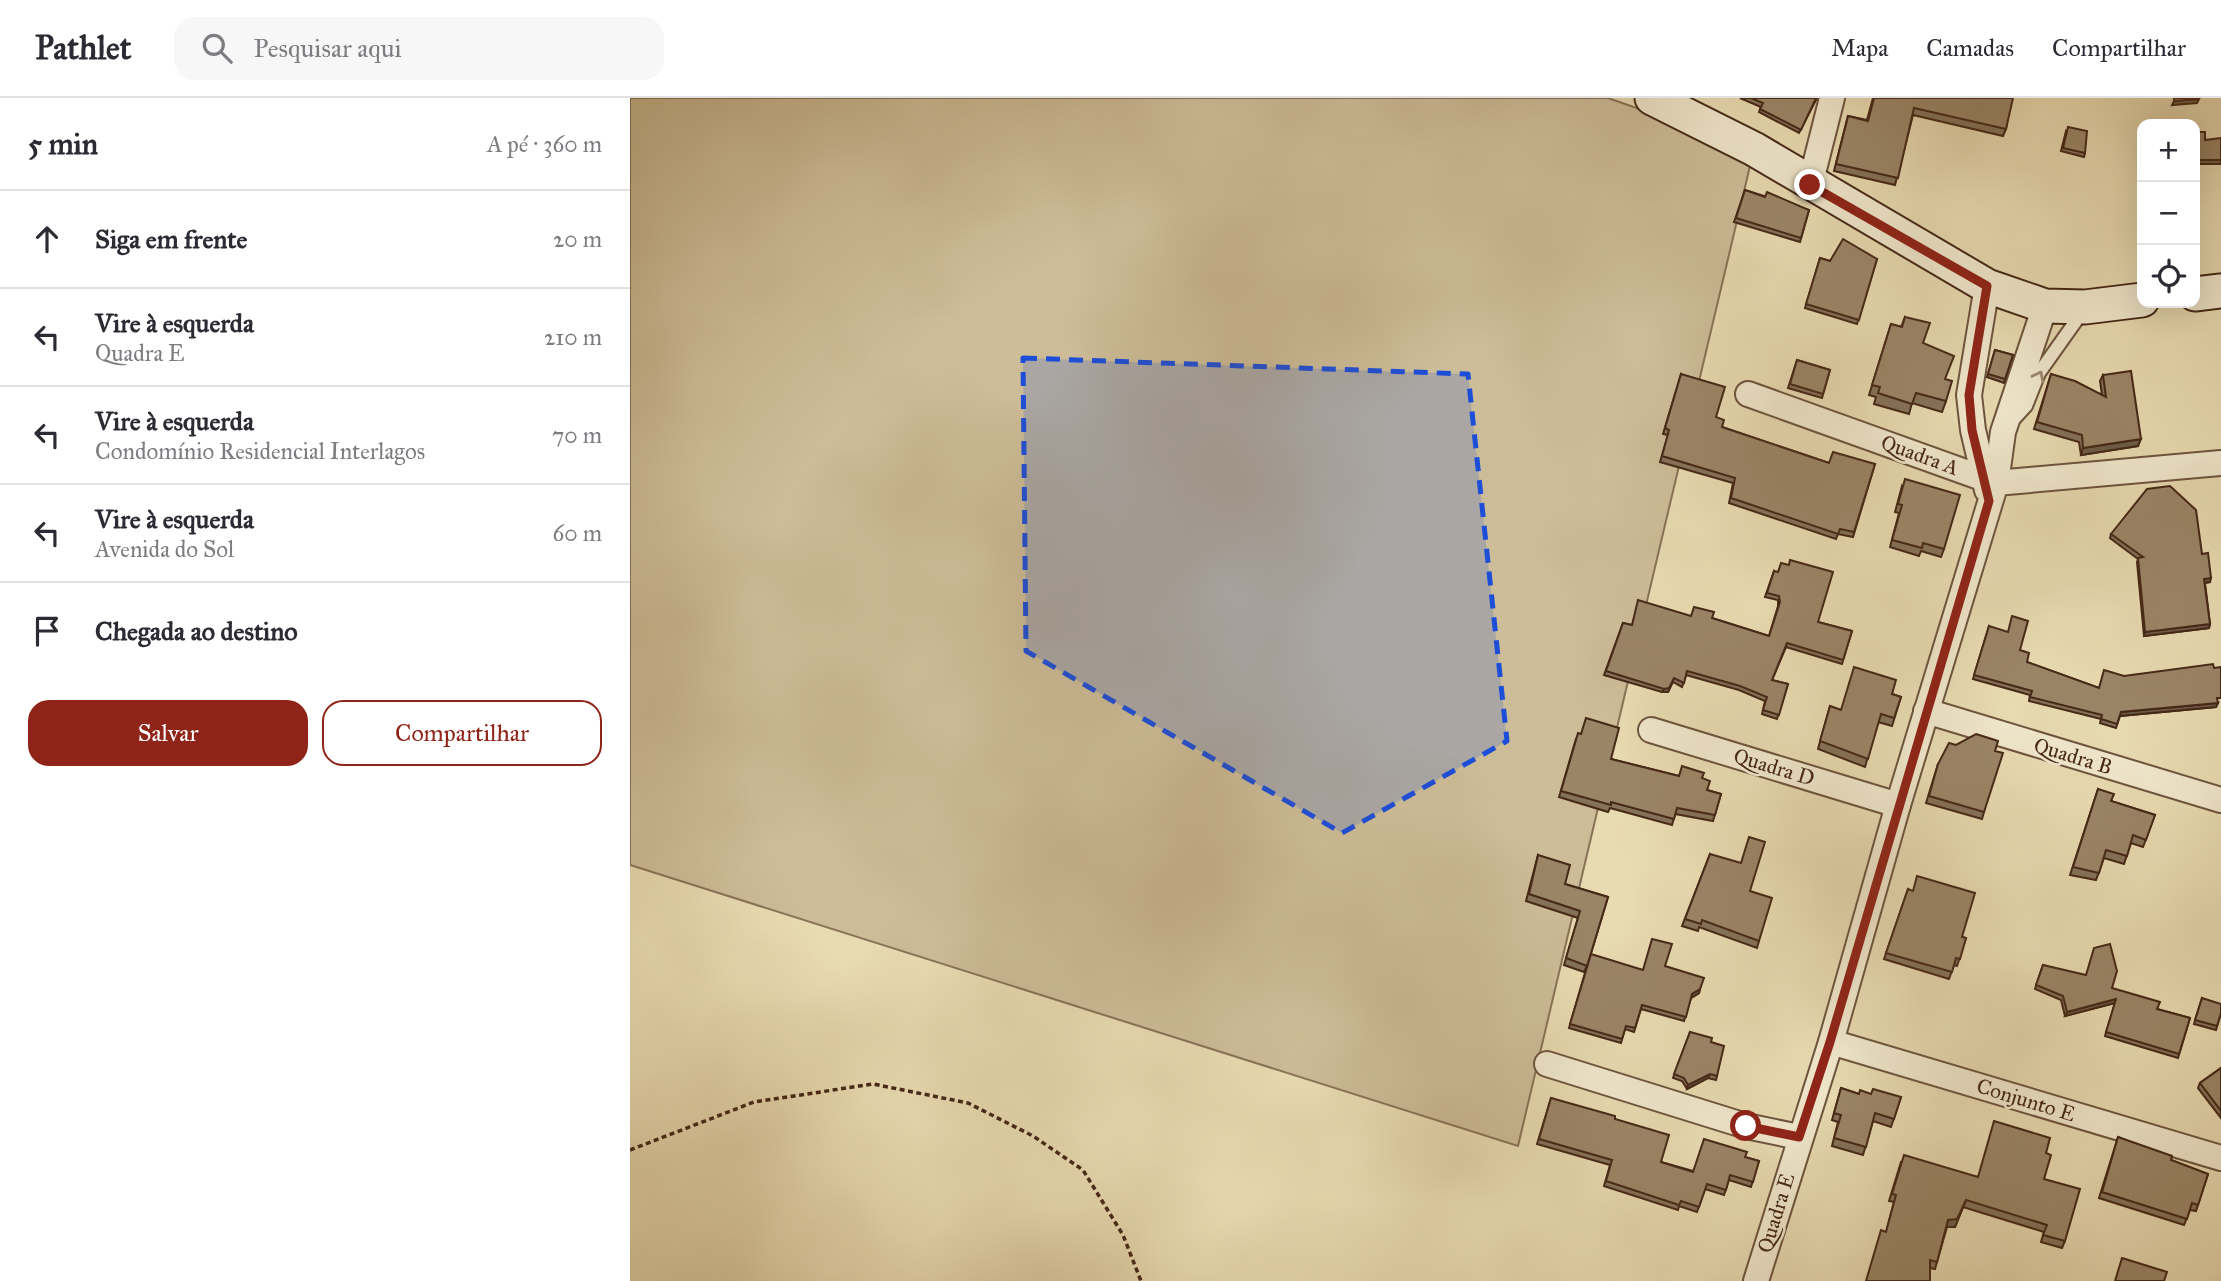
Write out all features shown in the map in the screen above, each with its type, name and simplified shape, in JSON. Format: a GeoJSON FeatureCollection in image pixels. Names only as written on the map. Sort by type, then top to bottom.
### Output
{"type":"FeatureCollection","features":[{"type":"Feature","properties":{"kind":"street"},"geometry":{"type":"LineString","coordinates":[[1652,98],[1754,149],[1810,185],[1987,286],[2045,306],[2085,307],[2137,301]]}},
{"type":"Feature","properties":{"kind":"street"},"geometry":{"type":"LineString","coordinates":[[1810,185],[1832,98]]}},
{"type":"Feature","properties":{"kind":"street"},"geometry":{"type":"LineString","coordinates":[[1987,286],[1969,395],[1972,430],[1990,487]]}},
{"type":"Feature","properties":{"kind":"street"},"geometry":{"type":"LineString","coordinates":[[2200,293],[2221,291]]}},
{"type":"Feature","properties":{"kind":"street","name":"Quadra E"},"geometry":{"type":"LineString","coordinates":[[1756,1281],[1830,1042],[1990,487],[2003,432],[2045,306]]}},
{"type":"Feature","properties":{"kind":"street","name":"Quadra A"},"geometry":{"type":"LineString","coordinates":[[1748,394],[1990,487],[2221,463]]}},
{"type":"Feature","properties":{"kind":"street","name":"Quadra B"},"geometry":{"type":"LineString","coordinates":[[1926,711],[2221,800]]}},
{"type":"Feature","properties":{"kind":"street","name":"Quadra D"},"geometry":{"type":"LineString","coordinates":[[1651,730],[1898,805]]}},
{"type":"Feature","properties":{"kind":"street","name":"Conjunto E"},"geometry":{"type":"LineString","coordinates":[[1830,1042],[2221,1158]]}},
{"type":"Feature","properties":{"kind":"street"},"geometry":{"type":"LineString","coordinates":[[1547,1065],[1746,1126],[1799,1137]]}},
{"type":"Feature","properties":{"kind":"lane"},"geometry":{"type":"LineString","coordinates":[[2003,432],[2026,406],[2039,373],[2085,307]]}},
{"type":"Feature","properties":{"kind":"path"},"geometry":{"type":"LineString","coordinates":[[630,1150],[754,1102],[873,1084],[968,1103],[1033,1136],[1083,1170],[1123,1235],[1141,1281]]}},
{"type":"Feature","properties":{"kind":"highlighted area"},"geometry":{"type":"Polygon","coordinates":[[[1023,358],[1468,374],[1507,741],[1342,833],[1026,651],[1023,358]]]}},
{"type":"Feature","properties":{"kind":"shaded area"},"geometry":{"type":"Polygon","coordinates":[[[630,98],[1608,98],[1754,149],[1518,1146],[630,865],[630,98]]]}},
{"type":"Feature","properties":{"kind":"building"},"geometry":{"type":"Polygon","coordinates":[[[1751,98],[1816,98],[1801,130],[1760,109],[1763,103],[1751,98]]]}},
{"type":"Feature","properties":{"kind":"building"},"geometry":{"type":"Polygon","coordinates":[[[1874,98],[2013,98],[2006,129],[1914,108],[1898,178],[1836,164],[1848,116],[1868,121],[1874,98]]]}},
{"type":"Feature","properties":{"kind":"building"},"geometry":{"type":"Polygon","coordinates":[[[2174,98],[2199,98],[2199,99],[2174,101],[2174,98]]]}},
{"type":"Feature","properties":{"kind":"building"},"geometry":{"type":"Polygon","coordinates":[[[2068,127],[2087,131],[2085,153],[2063,148],[2068,127]]]}},
{"type":"Feature","properties":{"kind":"building"},"geometry":{"type":"Polygon","coordinates":[[[2200,132],[2205,132],[2205,140],[2221,138],[2221,160],[2200,160],[2200,132]]]}},
{"type":"Feature","properties":{"kind":"building"},"geometry":{"type":"Polygon","coordinates":[[[1745,190],[1765,197],[1767,192],[1809,210],[1801,238],[1736,218],[1745,190]]]}},
{"type":"Feature","properties":{"kind":"building"},"geometry":{"type":"Polygon","coordinates":[[[1843,239],[1877,259],[1859,320],[1806,304],[1820,258],[1830,261],[1843,239]]]}},
{"type":"Feature","properties":{"kind":"building"},"geometry":{"type":"Polygon","coordinates":[[[1905,317],[1930,323],[1923,343],[1954,356],[1945,379],[1952,381],[1946,401],[1916,393],[1912,404],[1878,393],[1880,387],[1872,385],[1891,324],[1902,327],[1905,317]]]}},
{"type":"Feature","properties":{"kind":"building"},"geometry":{"type":"Polygon","coordinates":[[[1995,350],[2013,355],[2005,379],[1988,374],[1995,350]]]}},
{"type":"Feature","properties":{"kind":"building"},"geometry":{"type":"Polygon","coordinates":[[[1797,360],[1830,370],[1823,394],[1790,384],[1797,360]]]}},
{"type":"Feature","properties":{"kind":"building"},"geometry":{"type":"Polygon","coordinates":[[[2131,371],[2141,439],[2083,448],[2082,435],[2037,422],[2051,374],[2075,381],[2106,397],[2103,375],[2131,371]]]}},
{"type":"Feature","properties":{"kind":"building"},"geometry":{"type":"Polygon","coordinates":[[[1681,374],[1725,387],[1716,417],[1724,420],[1722,427],[1829,463],[1833,452],[1875,464],[1854,532],[1840,529],[1838,534],[1731,498],[1735,478],[1662,456],[1669,430],[1665,428],[1681,374]]]}},
{"type":"Feature","properties":{"kind":"building"},"geometry":{"type":"Polygon","coordinates":[[[1905,479],[1960,495],[1944,549],[1923,543],[1922,548],[1892,540],[1902,505],[1898,504],[1905,479]]]}},
{"type":"Feature","properties":{"kind":"building"},"geometry":{"type":"Polygon","coordinates":[[[2170,486],[2196,510],[2202,554],[2208,553],[2211,578],[2204,579],[2210,624],[2145,632],[2138,558],[2143,557],[2111,534],[2147,489],[2170,486]]]}},
{"type":"Feature","properties":{"kind":"building"},"geometry":{"type":"Polygon","coordinates":[[[1790,560],[1833,572],[1818,622],[1852,631],[1843,660],[1787,643],[1772,680],[1788,684],[1779,715],[1763,710],[1767,697],[1740,686],[1687,671],[1684,683],[1674,678],[1669,688],[1664,689],[1606,671],[1623,623],[1632,625],[1638,600],[1691,616],[1694,607],[1714,612],[1712,618],[1769,636],[1780,602],[1779,596],[1767,593],[1774,571],[1778,572],[1781,563],[1789,565],[1790,560]]]}},
{"type":"Feature","properties":{"kind":"building"},"geometry":{"type":"Polygon","coordinates":[[[2012,616],[2028,621],[2020,650],[2029,653],[2027,662],[2099,688],[2104,670],[2124,676],[2213,664],[2214,668],[2221,667],[2221,698],[2217,698],[2218,703],[2121,712],[2117,724],[2101,719],[2102,715],[2030,697],[2032,691],[1974,675],[1989,626],[2008,632],[2012,616]]]}},
{"type":"Feature","properties":{"kind":"building"},"geometry":{"type":"Polygon","coordinates":[[[1854,667],[1896,680],[1892,694],[1901,697],[1894,718],[1881,714],[1868,759],[1820,741],[1830,706],[1841,710],[1854,667]]]}},
{"type":"Feature","properties":{"kind":"building"},"geometry":{"type":"Polygon","coordinates":[[[1586,718],[1619,728],[1611,759],[1679,776],[1682,766],[1704,773],[1702,778],[1710,781],[1707,790],[1721,794],[1715,815],[1677,808],[1674,819],[1561,791],[1578,733],[1581,734],[1586,718]]]}},
{"type":"Feature","properties":{"kind":"building"},"geometry":{"type":"Polygon","coordinates":[[[1976,734],[1998,741],[1995,751],[2003,753],[1984,812],[1929,796],[1938,764],[1949,743],[1956,745],[1976,734]]]}},
{"type":"Feature","properties":{"kind":"building"},"geometry":{"type":"Polygon","coordinates":[[[2098,789],[2114,794],[2111,801],[2155,815],[2146,840],[2133,835],[2127,856],[2106,850],[2099,873],[2073,867],[2098,789]]]}},
{"type":"Feature","properties":{"kind":"building"},"geometry":{"type":"Polygon","coordinates":[[[1749,837],[1765,842],[1750,891],[1772,898],[1759,941],[1702,920],[1701,924],[1685,919],[1710,854],[1741,863],[1749,837]]]}},
{"type":"Feature","properties":{"kind":"building"},"geometry":{"type":"Polygon","coordinates":[[[1538,855],[1570,865],[1565,884],[1608,897],[1587,966],[1566,958],[1580,911],[1529,894],[1538,855]]]}},
{"type":"Feature","properties":{"kind":"building"},"geometry":{"type":"Polygon","coordinates":[[[1917,876],[1975,893],[1962,937],[1966,938],[1960,959],[1956,958],[1952,972],[1886,953],[1908,889],[1913,891],[1917,876]]]}},
{"type":"Feature","properties":{"kind":"building"},"geometry":{"type":"Polygon","coordinates":[[[1652,939],[1672,944],[1665,966],[1704,978],[1700,989],[1692,994],[1686,1017],[1642,1005],[1635,1028],[1626,1026],[1622,1039],[1570,1024],[1591,954],[1643,970],[1652,939]]]}},
{"type":"Feature","properties":{"kind":"building"},"geometry":{"type":"Polygon","coordinates":[[[2110,944],[2117,971],[2112,988],[2160,1002],[2157,1009],[2190,1018],[2179,1054],[2106,1032],[2116,999],[2067,1012],[2063,996],[2036,985],[2043,965],[2086,975],[2094,948],[2110,944]]]}},
{"type":"Feature","properties":{"kind":"building"},"geometry":{"type":"Polygon","coordinates":[[[2202,998],[2221,1004],[2217,1026],[2195,1020],[2202,998]]]}},
{"type":"Feature","properties":{"kind":"building"},"geometry":{"type":"Polygon","coordinates":[[[1690,1032],[1712,1038],[1711,1042],[1724,1046],[1717,1076],[1710,1074],[1688,1085],[1684,1078],[1674,1074],[1690,1032]]]}},
{"type":"Feature","properties":{"kind":"building"},"geometry":{"type":"Polygon","coordinates":[[[2221,1068],[2221,1111],[2200,1083],[2221,1068]]]}},
{"type":"Feature","properties":{"kind":"building"},"geometry":{"type":"Polygon","coordinates":[[[1841,1088],[1859,1094],[1860,1090],[1871,1094],[1873,1089],[1901,1097],[1894,1119],[1875,1113],[1866,1147],[1834,1138],[1841,1115],[1834,1113],[1841,1088]]]}},
{"type":"Feature","properties":{"kind":"building"},"geometry":{"type":"Polygon","coordinates":[[[1551,1098],[1669,1135],[1661,1162],[1693,1172],[1704,1139],[1747,1152],[1745,1157],[1759,1161],[1753,1182],[1730,1175],[1726,1190],[1707,1184],[1699,1207],[1681,1201],[1679,1205],[1606,1181],[1612,1160],[1539,1139],[1551,1098]]]}},
{"type":"Feature","properties":{"kind":"building"},"geometry":{"type":"Polygon","coordinates":[[[1994,1121],[2050,1138],[2046,1153],[2051,1155],[2044,1179],[2080,1189],[2065,1241],[2043,1235],[2047,1225],[1966,1200],[1957,1219],[1948,1220],[1937,1262],[1930,1260],[1930,1281],[1866,1281],[1881,1230],[1886,1232],[1896,1195],[1892,1194],[1904,1155],[1978,1177],[1994,1121]]]}},
{"type":"Feature","properties":{"kind":"building"},"geometry":{"type":"Polygon","coordinates":[[[2118,1137],[2172,1156],[2171,1160],[2208,1174],[2198,1205],[2192,1203],[2187,1219],[2102,1192],[2118,1137]]]}},
{"type":"Feature","properties":{"kind":"building"},"geometry":{"type":"Polygon","coordinates":[[[2122,1258],[2167,1272],[2164,1281],[2115,1281],[2122,1258]]]}},
{"type":"Feature","properties":{"kind":"route"},"geometry":{"type":"LineString","coordinates":[[1746,1126],[1799,1137],[1830,1042],[1989,501],[1972,430],[1969,395],[1987,286],[1810,185]]}}]}
